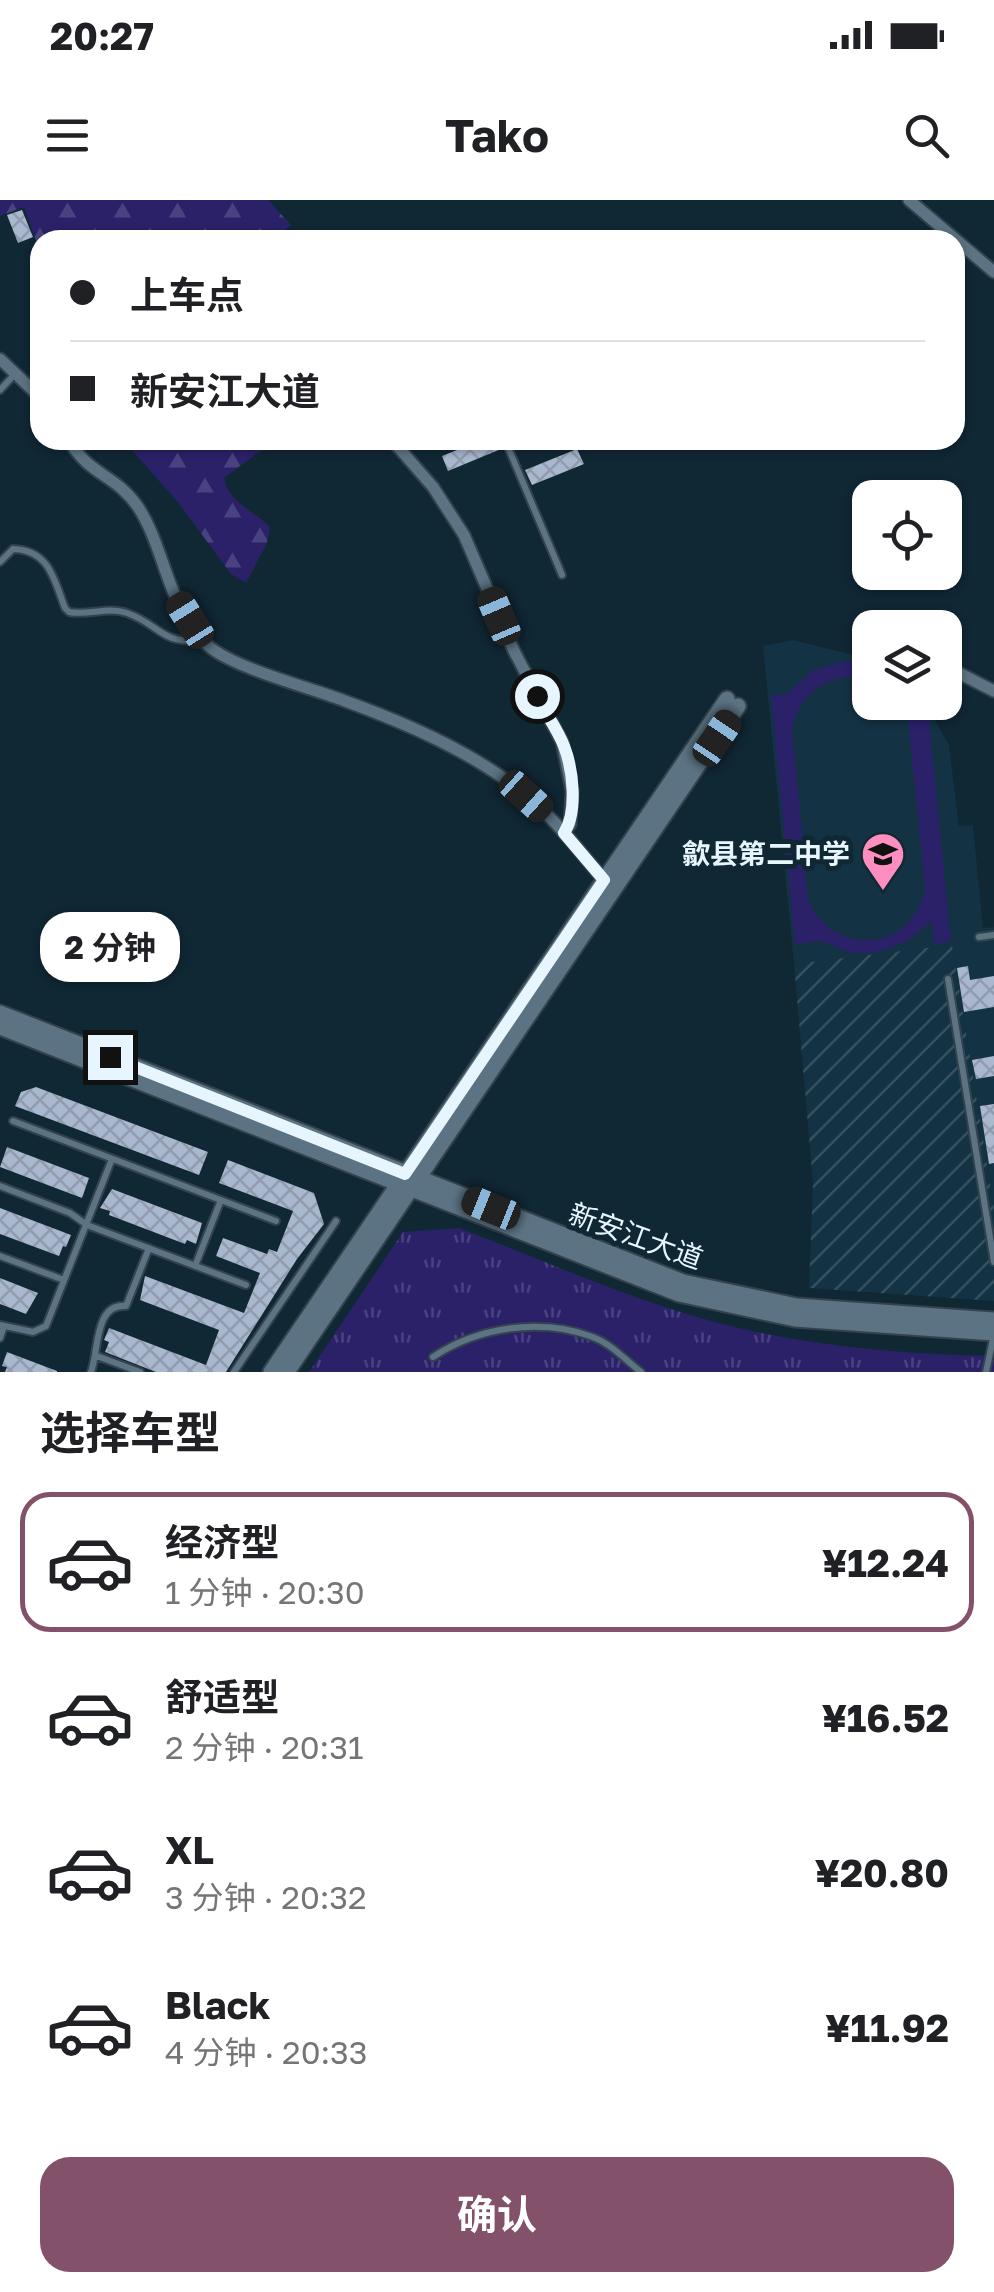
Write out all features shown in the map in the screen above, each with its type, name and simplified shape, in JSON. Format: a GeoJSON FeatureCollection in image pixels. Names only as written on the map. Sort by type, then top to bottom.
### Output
{"type":"FeatureCollection","features":[{"type":"Feature","properties":{"kind":"main road"},"geometry":{"type":"LineString","coordinates":[[270,1372],[408,1182],[732,702],[604,880],[408,1182],[287,1372]]}},
{"type":"Feature","properties":{"kind":"main road","name":"新安江大道"},"geometry":{"type":"LineString","coordinates":[[0,1013],[706,1301],[812,1320],[994,1333]]}},
{"type":"Feature","properties":{"kind":"main road","name":"新安江大道"},"geometry":{"type":"LineString","coordinates":[[0,1027],[408,1182],[709,1289],[796,1306],[994,1320]]}},
{"type":"Feature","properties":{"kind":"street"},"geometry":{"type":"LineString","coordinates":[[908,200],[944,230]]}},
{"type":"Feature","properties":{"kind":"street"},"geometry":{"type":"LineString","coordinates":[[965,248],[994,272]]}},
{"type":"Feature","properties":{"kind":"street"},"geometry":{"type":"LineString","coordinates":[[0,359],[30,387]]}},
{"type":"Feature","properties":{"kind":"street"},"geometry":{"type":"LineString","coordinates":[[75,450],[82,462],[120,485],[138,508],[177,599],[202,640],[219,654],[414,727],[510,783],[564,833],[604,880]]}},
{"type":"Feature","properties":{"kind":"street"},"geometry":{"type":"LineString","coordinates":[[401,450],[433,487],[464,534],[514,651],[562,742],[572,790],[570,824],[564,833]]}},
{"type":"Feature","properties":{"kind":"street"},"geometry":{"type":"LineString","coordinates":[[962,675],[994,691]]}},
{"type":"Feature","properties":{"kind":"lane"},"geometry":{"type":"LineString","coordinates":[[0,390],[15,374]]}},
{"type":"Feature","properties":{"kind":"lane"},"geometry":{"type":"LineString","coordinates":[[509,450],[562,576]]}},
{"type":"Feature","properties":{"kind":"lane"},"geometry":{"type":"LineString","coordinates":[[0,562],[14,550],[40,555],[64,608],[70,612],[120,611],[167,638],[183,642],[202,640]]}},
{"type":"Feature","properties":{"kind":"lane"},"geometry":{"type":"LineString","coordinates":[[979,937],[994,935]]}},
{"type":"Feature","properties":{"kind":"lane"},"geometry":{"type":"LineString","coordinates":[[948,979],[994,1262]]}},
{"type":"Feature","properties":{"kind":"lane"},"geometry":{"type":"LineString","coordinates":[[12,1122],[276,1222]]}},
{"type":"Feature","properties":{"kind":"lane"},"geometry":{"type":"LineString","coordinates":[[0,1338],[2,1326],[33,1332],[44,1329],[112,1159]]}},
{"type":"Feature","properties":{"kind":"lane"},"geometry":{"type":"LineString","coordinates":[[0,1186],[70,1213],[87,1225],[246,1284]]}},
{"type":"Feature","properties":{"kind":"lane"},"geometry":{"type":"LineString","coordinates":[[196,1266],[220,1200]]}},
{"type":"Feature","properties":{"kind":"lane"},"geometry":{"type":"LineString","coordinates":[[234,1372],[336,1222]]}},
{"type":"Feature","properties":{"kind":"lane"},"geometry":{"type":"LineString","coordinates":[[91,1372],[97,1356],[97,1336],[108,1311],[126,1306],[149,1248]]}},
{"type":"Feature","properties":{"kind":"lane"},"geometry":{"type":"LineString","coordinates":[[0,1256],[64,1280]]}},
{"type":"Feature","properties":{"kind":"lane"},"geometry":{"type":"LineString","coordinates":[[433,1357],[481,1333],[540,1328],[592,1336],[614,1348],[640,1372]]}},
{"type":"Feature","properties":{"kind":"lane"},"geometry":{"type":"LineString","coordinates":[[986,1372],[994,1333]]}},
{"type":"Feature","properties":{"kind":"lane"},"geometry":{"type":"LineString","coordinates":[[97,1356],[140,1372]]}},
{"type":"Feature","properties":{"kind":"shaded area","name":"歙县第二中学"},"geometry":{"type":"Polygon","coordinates":[[[793,640],[852,655],[852,720],[935,720],[949,745],[959,826],[973,825],[983,928],[994,927],[994,1208],[952,946],[794,964],[763,646],[793,640]]]}},
{"type":"Feature","properties":{"kind":"shaded area"},"geometry":{"type":"Polygon","coordinates":[[[952,945],[994,1208],[994,1301],[809,1288],[813,1183],[794,964],[952,945]]]}},
{"type":"Feature","properties":{"kind":"green space"},"geometry":{"type":"Polygon","coordinates":[[[0,200],[268,200],[291,225],[285,230],[32,230],[24,207],[0,216],[0,200]]]}},
{"type":"Feature","properties":{"kind":"green space"},"geometry":{"type":"Polygon","coordinates":[[[132,450],[262,450],[224,478],[236,500],[270,527],[267,543],[246,583],[231,574],[177,501],[132,450]]]}},
{"type":"Feature","properties":{"kind":"green space"},"geometry":{"type":"Polygon","coordinates":[[[852,662],[852,677],[819,687],[802,705],[792,730],[811,906],[832,930],[861,940],[891,935],[916,913],[925,888],[908,720],[929,720],[951,942],[934,944],[931,921],[906,942],[874,953],[852,953],[821,941],[795,944],[771,695],[787,694],[812,671],[852,662]]]}},
{"type":"Feature","properties":{"kind":"green space"},"geometry":{"type":"Polygon","coordinates":[[[459,1228],[615,1290],[708,1320],[829,1344],[911,1353],[994,1356],[994,1372],[309,1372],[403,1232],[459,1228]]]}},
{"type":"Feature","properties":{"kind":"building"},"geometry":{"type":"Polygon","coordinates":[[[22,210],[30,238],[18,243],[7,215],[22,210]]]}},
{"type":"Feature","properties":{"kind":"building"},"geometry":{"type":"Polygon","coordinates":[[[457,450],[499,450],[448,471],[442,456],[457,450]]]}},
{"type":"Feature","properties":{"kind":"building"},"geometry":{"type":"Polygon","coordinates":[[[575,450],[584,464],[532,485],[525,470],[575,450]]]}},
{"type":"Feature","properties":{"kind":"building"},"geometry":{"type":"Polygon","coordinates":[[[968,966],[970,980],[994,976],[994,1007],[964,1012],[957,968],[968,966]]]}},
{"type":"Feature","properties":{"kind":"building"},"geometry":{"type":"Polygon","coordinates":[[[994,1056],[994,1076],[976,1079],[972,1060],[994,1056]]]}},
{"type":"Feature","properties":{"kind":"building"},"geometry":{"type":"Polygon","coordinates":[[[36,1087],[208,1152],[199,1175],[15,1106],[21,1092],[36,1087]]]}},
{"type":"Feature","properties":{"kind":"building"},"geometry":{"type":"Polygon","coordinates":[[[994,1104],[994,1163],[989,1164],[980,1106],[994,1104]]]}},
{"type":"Feature","properties":{"kind":"building"},"geometry":{"type":"Polygon","coordinates":[[[7,1147],[89,1178],[82,1198],[0,1167],[7,1147]]]}},
{"type":"Feature","properties":{"kind":"building"},"geometry":{"type":"Polygon","coordinates":[[[228,1160],[314,1193],[324,1224],[297,1259],[226,1372],[156,1372],[105,1352],[109,1328],[206,1365],[219,1330],[140,1300],[145,1276],[244,1313],[260,1273],[216,1256],[223,1238],[267,1254],[269,1249],[277,1252],[293,1211],[219,1183],[228,1160]]]}},
{"type":"Feature","properties":{"kind":"building"},"geometry":{"type":"Polygon","coordinates":[[[112,1189],[202,1223],[196,1244],[187,1240],[185,1244],[109,1215],[110,1211],[100,1208],[112,1189]]]}},
{"type":"Feature","properties":{"kind":"building"},"geometry":{"type":"Polygon","coordinates":[[[0,1208],[71,1235],[66,1247],[59,1256],[0,1234],[0,1208]]]}},
{"type":"Feature","properties":{"kind":"building"},"geometry":{"type":"Polygon","coordinates":[[[0,1278],[38,1293],[26,1314],[0,1304],[0,1278]]]}},
{"type":"Feature","properties":{"kind":"building"},"geometry":{"type":"Polygon","coordinates":[[[7,1352],[57,1372],[5,1372],[7,1367],[2,1366],[7,1352]]]}},
{"type":"Feature","properties":{"kind":"place","name":"歙县第二中学"},"geometry":{"type":"Point","coordinates":[883,892]}},
{"type":"Feature","properties":{"kind":"route"},"geometry":{"type":"LineString","coordinates":[[110,1057],[405,1174],[604,880],[564,833],[570,824],[572,790],[565,748],[537,696]]}}]}
